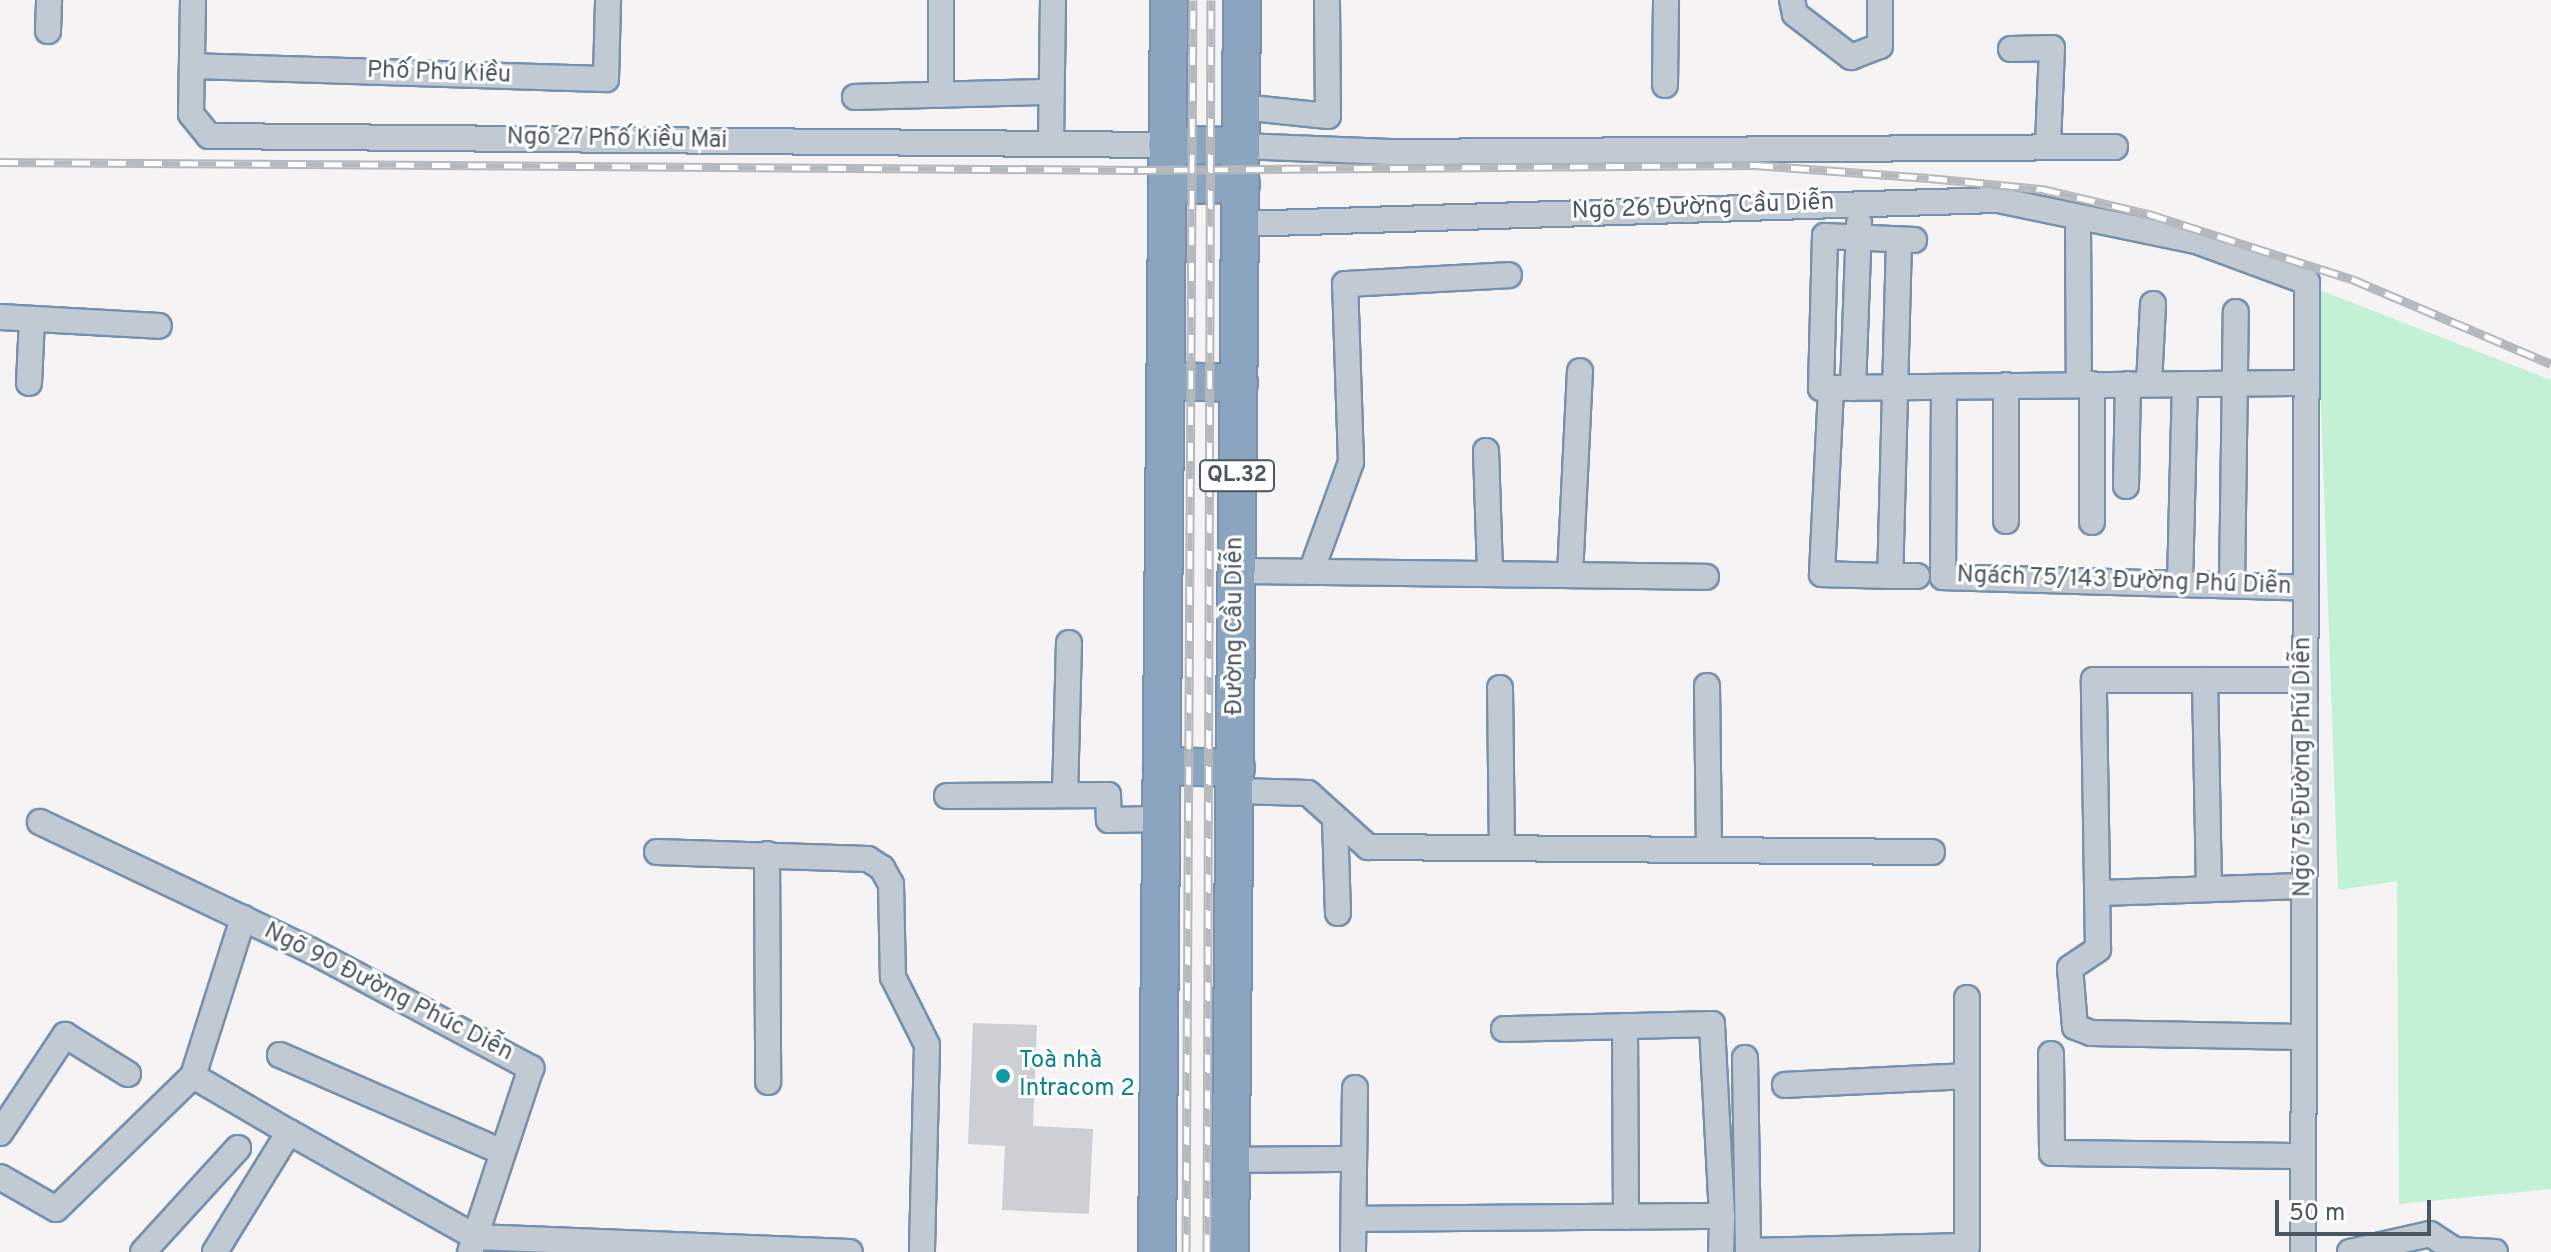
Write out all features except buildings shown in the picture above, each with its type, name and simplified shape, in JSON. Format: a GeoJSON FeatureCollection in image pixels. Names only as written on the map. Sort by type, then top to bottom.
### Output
{"type":"FeatureCollection","features":[{"type":"Feature","properties":{"kind":"highway","name":"QL.32"},"geometry":{"type":"LineString","coordinates":[[1157,1252],[1169,0]]}},
{"type":"Feature","properties":{"kind":"highway","name":"Đường Cầu Diễn"},"geometry":{"type":"LineString","coordinates":[[1230,1252],[1242,0]]}},
{"type":"Feature","properties":{"kind":"highway"},"geometry":{"type":"LineString","coordinates":[[1167,145],[1241,146]]}},
{"type":"Feature","properties":{"kind":"highway"},"geometry":{"type":"LineString","coordinates":[[1167,185],[1241,184]]}},
{"type":"Feature","properties":{"kind":"highway"},"geometry":{"type":"LineString","coordinates":[[1166,381],[1239,383]]}},
{"type":"Feature","properties":{"kind":"highway"},"geometry":{"type":"LineString","coordinates":[[1162,766],[1236,780]]}},
{"type":"Feature","properties":{"kind":"street"},"geometry":{"type":"LineString","coordinates":[[48,31],[49,0]]}},
{"type":"Feature","properties":{"kind":"street","name":"Ngõ 27 Phố Kiều Mai"},"geometry":{"type":"LineString","coordinates":[[193,0],[191,114],[209,136],[1167,145]]}},
{"type":"Feature","properties":{"kind":"street","name":"Phố Phú Kiều"},"geometry":{"type":"LineString","coordinates":[[192,66],[606,79],[608,0]]}},
{"type":"Feature","properties":{"kind":"street"},"geometry":{"type":"LineString","coordinates":[[941,0],[941,95]]}},
{"type":"Feature","properties":{"kind":"street"},"geometry":{"type":"LineString","coordinates":[[1051,143],[1053,0]]}},
{"type":"Feature","properties":{"kind":"street"},"geometry":{"type":"LineString","coordinates":[[1241,107],[1328,116],[1327,0]]}},
{"type":"Feature","properties":{"kind":"street"},"geometry":{"type":"LineString","coordinates":[[1665,85],[1666,0]]}},
{"type":"Feature","properties":{"kind":"street"},"geometry":{"type":"LineString","coordinates":[[1792,0],[1795,14],[1851,57],[1880,46],[1880,0]]}},
{"type":"Feature","properties":{"kind":"street"},"geometry":{"type":"LineString","coordinates":[[2011,49],[2052,48],[2048,145]]}},
{"type":"Feature","properties":{"kind":"street"},"geometry":{"type":"LineString","coordinates":[[855,97],[1050,92]]}},
{"type":"Feature","properties":{"kind":"street"},"geometry":{"type":"LineString","coordinates":[[1241,146],[1390,152],[2048,145],[2115,147]]}},
{"type":"Feature","properties":{"kind":"street"},"geometry":{"type":"LineString","coordinates":[[1860,202],[1998,200],[2078,221],[2092,522]]}},
{"type":"Feature","properties":{"kind":"street","name":"Ngõ 26 Đường Cầu Diễn"},"geometry":{"type":"LineString","coordinates":[[1241,224],[1860,202],[1859,237],[1822,574],[1890,576]]}},
{"type":"Feature","properties":{"kind":"street","name":"Ngõ 75 Đường Phú Diễn"},"geometry":{"type":"LineString","coordinates":[[2078,221],[2196,241],[2307,282],[2303,1252]]}},
{"type":"Feature","properties":{"kind":"street"},"geometry":{"type":"LineString","coordinates":[[1917,576],[1890,576],[1897,388],[1906,240],[1825,236],[1821,388],[1897,388],[2085,384],[2306,383]]}},
{"type":"Feature","properties":{"kind":"street"},"geometry":{"type":"LineString","coordinates":[[1311,572],[1351,462],[1345,284],[1509,275]]}},
{"type":"Feature","properties":{"kind":"street"},"geometry":{"type":"LineString","coordinates":[[2126,486],[2153,304]]}},
{"type":"Feature","properties":{"kind":"street"},"geometry":{"type":"LineString","coordinates":[[2232,585],[2236,312]]}},
{"type":"Feature","properties":{"kind":"street"},"geometry":{"type":"LineString","coordinates":[[0,317],[159,326]]}},
{"type":"Feature","properties":{"kind":"street"},"geometry":{"type":"LineString","coordinates":[[29,383],[32,319]]}},
{"type":"Feature","properties":{"kind":"street"},"geometry":{"type":"LineString","coordinates":[[1570,575],[1580,371]]}},
{"type":"Feature","properties":{"kind":"street"},"geometry":{"type":"LineString","coordinates":[[2180,584],[2185,384]]}},
{"type":"Feature","properties":{"kind":"street"},"geometry":{"type":"LineString","coordinates":[[2006,385],[2006,521]]}},
{"type":"Feature","properties":{"kind":"street","name":"Ngách 75/143 Đường Phú Diễn"},"geometry":{"type":"LineString","coordinates":[[1944,387],[1943,577],[2305,588]]}},
{"type":"Feature","properties":{"kind":"street"},"geometry":{"type":"LineString","coordinates":[[1486,451],[1490,574]]}},
{"type":"Feature","properties":{"kind":"street"},"geometry":{"type":"LineString","coordinates":[[1236,571],[1706,577]]}},
{"type":"Feature","properties":{"kind":"street"},"geometry":{"type":"LineString","coordinates":[[1065,795],[1069,643]]}},
{"type":"Feature","properties":{"kind":"street"},"geometry":{"type":"LineString","coordinates":[[2302,1037],[2091,1033],[2075,1027],[2070,968],[2098,949],[2094,680],[2304,680]]}},
{"type":"Feature","properties":{"kind":"street"},"geometry":{"type":"LineString","coordinates":[[2205,680],[2209,889]]}},
{"type":"Feature","properties":{"kind":"street"},"geometry":{"type":"LineString","coordinates":[[1707,686],[1709,848]]}},
{"type":"Feature","properties":{"kind":"street"},"geometry":{"type":"LineString","coordinates":[[1500,688],[1502,848]]}},
{"type":"Feature","properties":{"kind":"street"},"geometry":{"type":"LineString","coordinates":[[1236,780],[1308,793],[1368,847],[1932,852]]}},
{"type":"Feature","properties":{"kind":"street"},"geometry":{"type":"LineString","coordinates":[[947,796],[1108,795],[1109,820],[1160,819]]}},
{"type":"Feature","properties":{"kind":"street"},"geometry":{"type":"LineString","coordinates":[[1335,819],[1338,913]]}},
{"type":"Feature","properties":{"kind":"street","name":"Ngõ 90 Đường Phúc Diễn"},"geometry":{"type":"LineString","coordinates":[[40,822],[243,918],[531,1068],[500,1151],[472,1244]]}},
{"type":"Feature","properties":{"kind":"street"},"geometry":{"type":"LineString","coordinates":[[657,852],[868,859],[891,884],[893,977],[927,1045],[932,1091],[922,1252]]}},
{"type":"Feature","properties":{"kind":"street"},"geometry":{"type":"LineString","coordinates":[[767,854],[768,1082]]}},
{"type":"Feature","properties":{"kind":"street"},"geometry":{"type":"LineString","coordinates":[[2098,893],[2303,886]]}},
{"type":"Feature","properties":{"kind":"street","name":"Ngõ 90 Đường Phúc Diễn"},"geometry":{"type":"LineString","coordinates":[[0,1177],[56,1209],[193,1076],[243,918]]}},
{"type":"Feature","properties":{"kind":"street"},"geometry":{"type":"LineString","coordinates":[[1745,1058],[1748,1251],[1967,1246],[1967,998]]}},
{"type":"Feature","properties":{"kind":"street"},"geometry":{"type":"LineString","coordinates":[[1504,1029],[1712,1024],[1722,1216],[1721,1252]]}},
{"type":"Feature","properties":{"kind":"street"},"geometry":{"type":"LineString","coordinates":[[1625,1026],[1626,1217]]}},
{"type":"Feature","properties":{"kind":"street"},"geometry":{"type":"LineString","coordinates":[[0,1133],[61,1038],[71,1036],[128,1074]]}},
{"type":"Feature","properties":{"kind":"street"},"geometry":{"type":"LineString","coordinates":[[2051,1054],[2052,1153],[2302,1156]]}},
{"type":"Feature","properties":{"kind":"street"},"geometry":{"type":"LineString","coordinates":[[280,1055],[500,1151]]}},
{"type":"Feature","properties":{"kind":"street"},"geometry":{"type":"LineString","coordinates":[[193,1076],[472,1244],[570,1249],[850,1252]]}},
{"type":"Feature","properties":{"kind":"street"},"geometry":{"type":"LineString","coordinates":[[1785,1085],[1967,1076]]}},
{"type":"Feature","properties":{"kind":"street"},"geometry":{"type":"LineString","coordinates":[[1353,1252],[1355,1088]]}},
{"type":"Feature","properties":{"kind":"street"},"geometry":{"type":"LineString","coordinates":[[215,1252],[289,1132]]}},
{"type":"Feature","properties":{"kind":"street"},"geometry":{"type":"LineString","coordinates":[[143,1252],[238,1148]]}},
{"type":"Feature","properties":{"kind":"street"},"geometry":{"type":"LineString","coordinates":[[1231,1160],[1354,1159]]}},
{"type":"Feature","properties":{"kind":"street"},"geometry":{"type":"LineString","coordinates":[[1354,1219],[1722,1216]]}},
{"type":"Feature","properties":{"kind":"street"},"geometry":{"type":"LineString","coordinates":[[2350,1252],[2430,1234],[2455,1250],[2495,1252]]}},
{"type":"Feature","properties":{"kind":"green space"},"geometry":{"type":"Polygon","coordinates":[[[2317,289],[2551,380],[2551,1189],[2399,1204],[2397,881],[2338,890],[2317,289]]]}},
{"type":"Feature","properties":{"kind":"railway"},"geometry":{"type":"LineString","coordinates":[[1186,1252],[1193,0]]}},
{"type":"Feature","properties":{"kind":"railway"},"geometry":{"type":"LineString","coordinates":[[1207,1252],[1211,0]]}},
{"type":"Feature","properties":{"kind":"railway"},"geometry":{"type":"LineString","coordinates":[[0,162],[1138,170],[1755,165],[1929,178],[2042,189],[2149,214],[2352,279],[2551,364]]}},
{"type":"Feature","properties":{"kind":"place","name":"Toà nhà Intracom 2"},"geometry":{"type":"Point","coordinates":[1003,1076]}}]}
